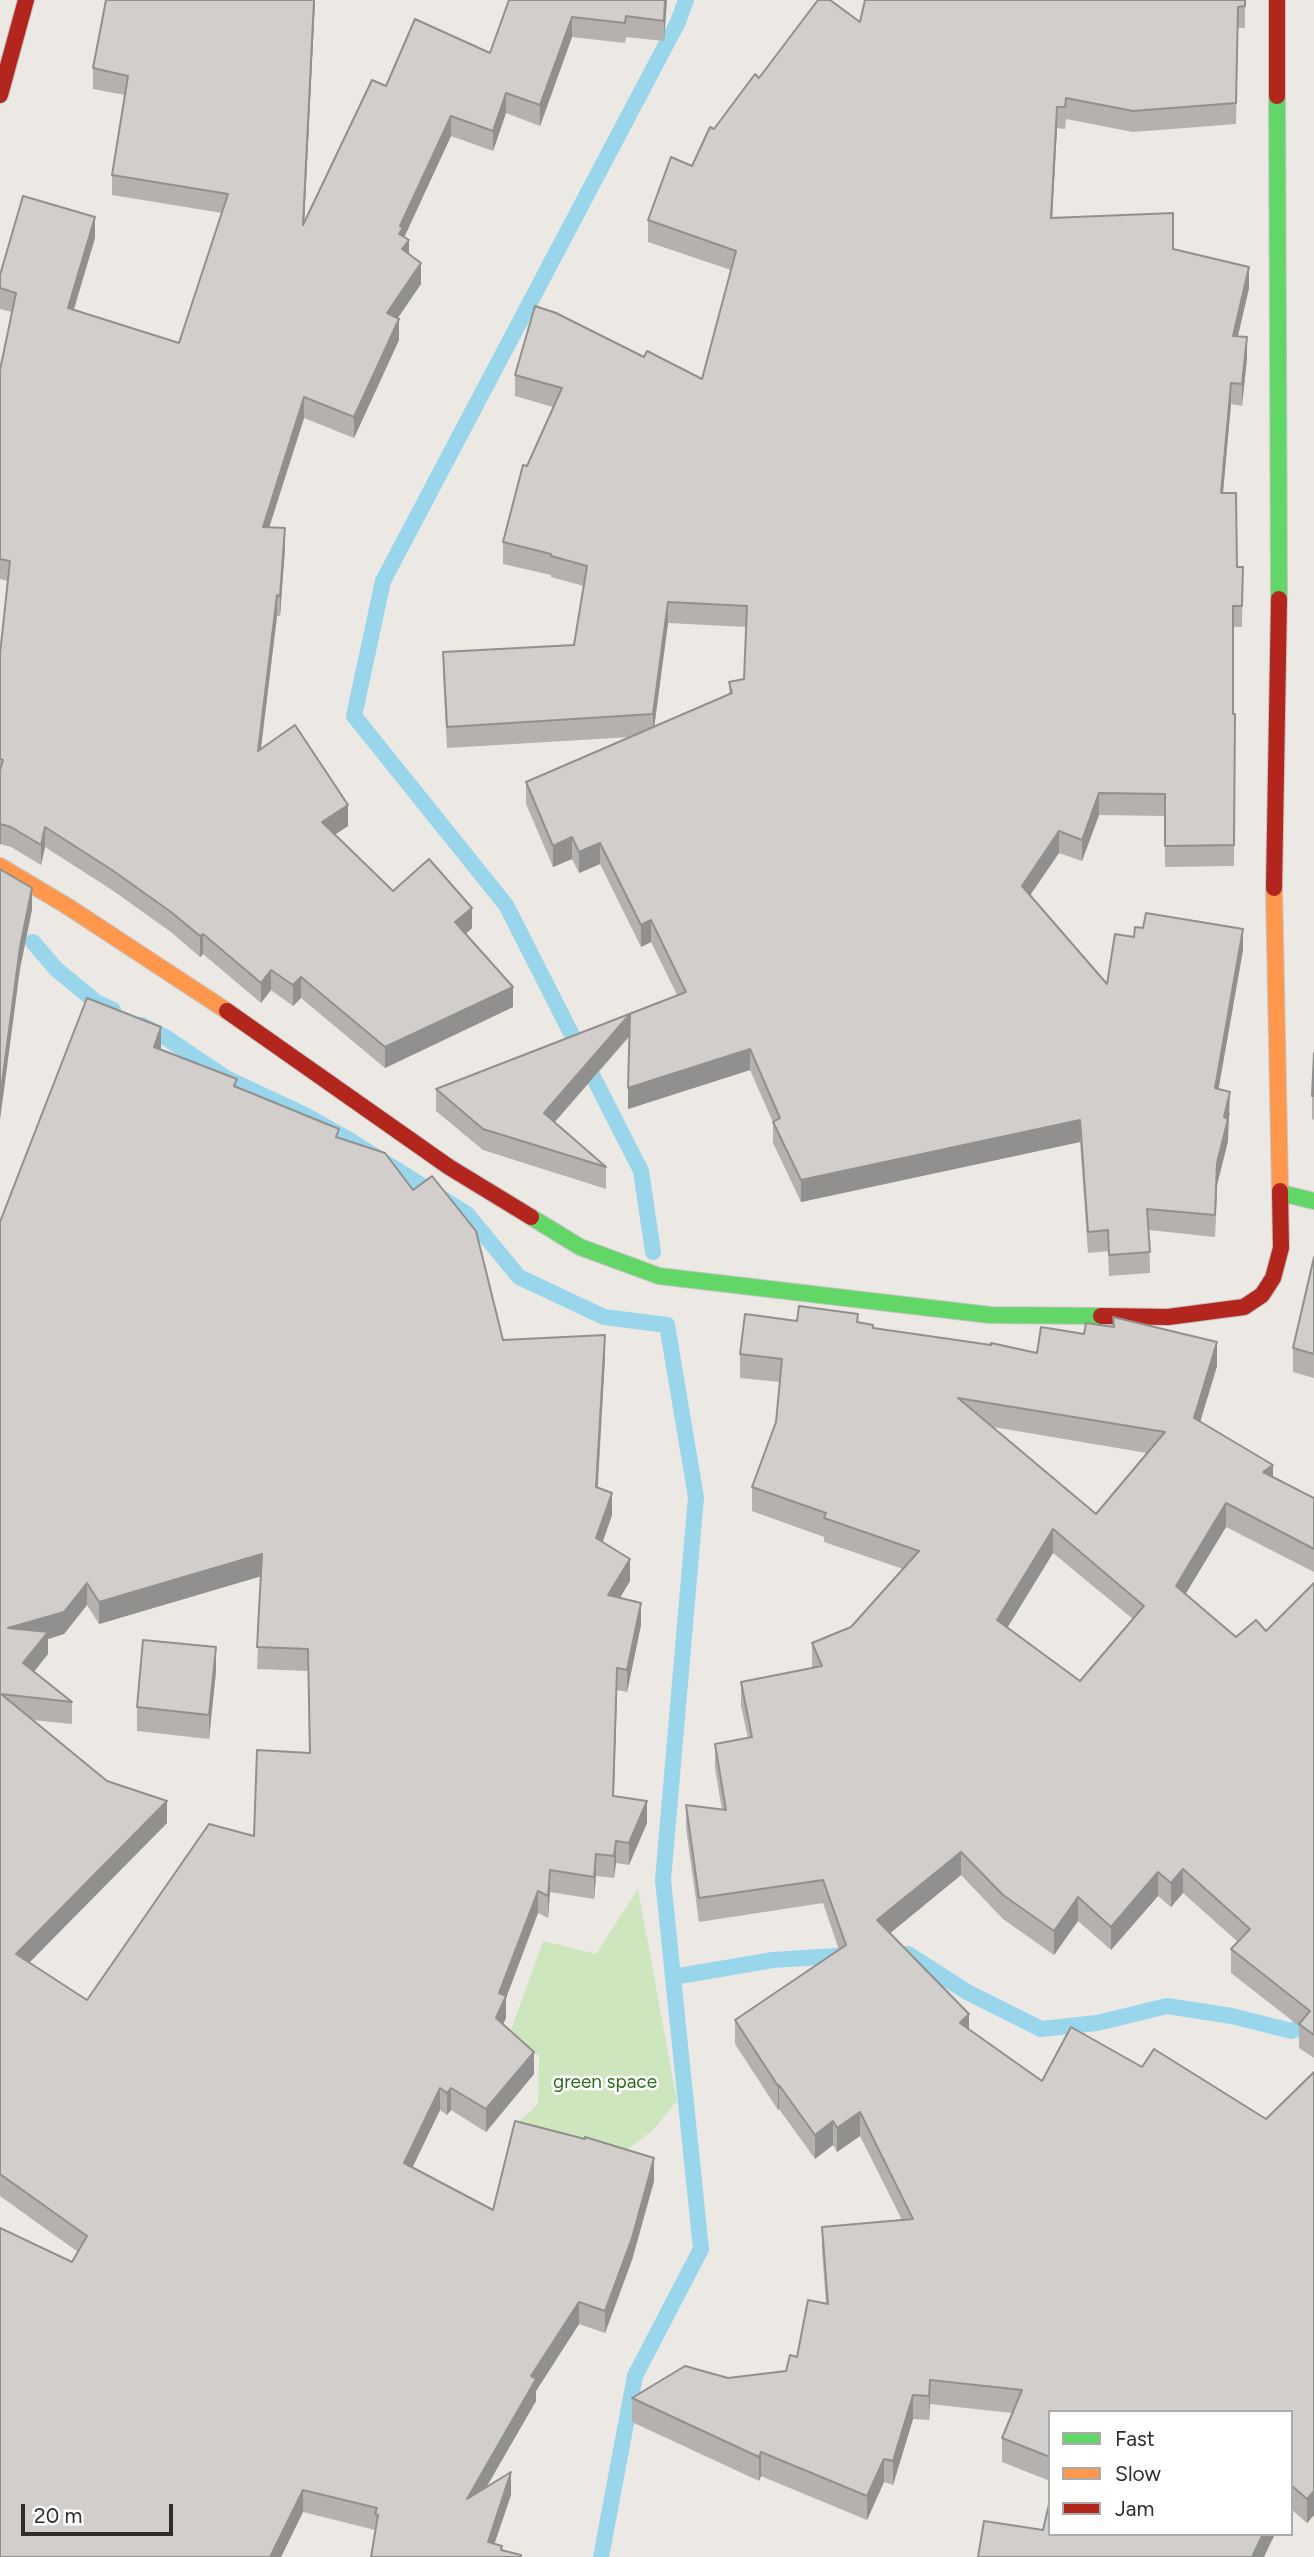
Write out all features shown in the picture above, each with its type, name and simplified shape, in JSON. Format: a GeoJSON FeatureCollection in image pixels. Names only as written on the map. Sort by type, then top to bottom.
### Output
{"type":"FeatureCollection","features":[{"type":"Feature","properties":{"kind":"street"},"geometry":{"type":"LineString","coordinates":[[0,95],[26,0]]}},
{"type":"Feature","properties":{"kind":"street"},"geometry":{"type":"LineString","coordinates":[[0,866],[67,906],[264,1035],[449,1167],[580,1247],[659,1276],[990,1315],[1168,1317],[1244,1307],[1262,1295],[1273,1278],[1281,1248],[1274,904],[1279,588],[1277,0]]}},
{"type":"Feature","properties":{"kind":"street"},"geometry":{"type":"LineString","coordinates":[[1281,1193],[1314,1201]]}},
{"type":"Feature","properties":{"kind":"green space","name":"green space"},"geometry":{"type":"Polygon","coordinates":[[[638,1889],[677,2101],[653,2130],[615,2159],[511,2129],[538,2104],[539,2055],[506,2044],[543,1941],[596,1954],[638,1889]]]}},
{"type":"Feature","properties":{"kind":"building"},"geometry":{"type":"Polygon","coordinates":[[[106,0],[314,0],[303,225],[372,80],[386,86],[415,19],[490,53],[509,0],[665,0],[664,21],[626,16],[625,23],[572,17],[540,105],[506,93],[493,131],[451,116],[400,226],[403,228],[399,234],[409,240],[402,249],[421,263],[387,313],[399,319],[354,417],[304,397],[263,527],[285,528],[280,596],[277,595],[258,751],[295,725],[348,805],[322,822],[393,891],[429,859],[472,908],[455,922],[513,987],[385,1047],[301,977],[293,985],[271,970],[261,983],[203,934],[200,936],[112,870],[45,827],[41,845],[11,827],[0,824],[0,770],[3,760],[0,759],[0,654],[10,561],[0,559],[0,370],[16,293],[0,288],[0,275],[23,196],[95,217],[68,308],[179,343],[228,194],[112,175],[128,76],[93,68],[106,0]]]}},
{"type":"Feature","properties":{"kind":"building"},"geometry":{"type":"Polygon","coordinates":[[[818,0],[830,0],[860,22],[865,0],[1245,0],[1245,6],[1238,7],[1236,103],[1133,111],[1066,98],[1065,107],[1057,107],[1051,218],[1173,213],[1173,249],[1249,267],[1233,336],[1247,337],[1242,384],[1231,383],[1221,493],[1236,493],[1237,567],[1243,567],[1242,606],[1233,606],[1234,845],[1165,846],[1165,794],[1099,793],[1082,840],[1059,831],[1022,886],[1107,984],[1115,934],[1134,937],[1135,927],[1143,928],[1146,913],[1243,929],[1215,1088],[1230,1092],[1224,1117],[1228,1119],[1217,1163],[1215,1215],[1147,1209],[1150,1252],[1109,1255],[1108,1230],[1088,1232],[1080,1120],[801,1180],[773,1122],[780,1118],[750,1049],[628,1088],[630,1014],[544,1113],[606,1167],[483,1129],[436,1089],[686,992],[651,920],[641,925],[600,843],[579,852],[572,837],[553,846],[526,782],[732,693],[729,682],[744,679],[747,606],[668,602],[653,714],[447,727],[443,652],[574,645],[587,566],[503,542],[523,465],[527,466],[562,388],[515,375],[535,306],[556,313],[644,357],[647,351],[702,379],[736,251],[648,220],[671,157],[692,166],[710,127],[714,129],[755,74],[759,78],[818,0]]]}},
{"type":"Feature","properties":{"kind":"building"},"geometry":{"type":"Polygon","coordinates":[[[0,869],[32,888],[20,947],[0,1098],[0,869]]]}},
{"type":"Feature","properties":{"kind":"building"},"geometry":{"type":"Polygon","coordinates":[[[87,998],[161,1027],[154,1047],[237,1079],[234,1086],[339,1129],[336,1137],[385,1153],[413,1190],[432,1176],[476,1231],[503,1340],[605,1335],[596,1487],[612,1493],[596,1538],[630,1559],[608,1595],[641,1603],[627,1670],[617,1668],[613,1796],[647,1801],[629,1843],[616,1841],[614,1856],[596,1854],[594,1877],[550,1870],[548,1896],[538,1891],[499,1993],[506,1996],[496,2018],[534,2052],[486,2109],[451,2088],[447,2093],[440,2088],[404,2163],[493,2210],[515,2121],[585,2137],[654,2158],[632,2238],[605,2311],[579,2302],[531,2376],[536,2379],[467,2499],[511,2472],[488,2542],[502,2546],[501,2550],[521,2557],[371,2557],[377,2508],[303,2490],[270,2557],[0,2557],[0,2228],[72,2262],[87,2236],[0,2174],[0,1222],[87,998]],[[262,1554],[99,1602],[87,1583],[64,1612],[8,1628],[48,1632],[23,1663],[72,1702],[1,1694],[107,1781],[167,1801],[16,1954],[87,2000],[209,1824],[254,1836],[257,1750],[310,1753],[308,1649],[257,1647],[262,1554]]]}},
{"type":"Feature","properties":{"kind":"building"},"geometry":{"type":"Polygon","coordinates":[[[1314,1053],[1314,1096],[1312,1096],[1314,1053]]]}},
{"type":"Feature","properties":{"kind":"building"},"geometry":{"type":"Polygon","coordinates":[[[1314,1257],[1314,1354],[1293,1348],[1314,1257]]]}},
{"type":"Feature","properties":{"kind":"building"},"geometry":{"type":"Polygon","coordinates":[[[799,1306],[858,1314],[857,1322],[873,1325],[873,1328],[991,1343],[1037,1353],[1041,1327],[1084,1334],[1086,1323],[1114,1327],[1113,1317],[1217,1342],[1194,1418],[1273,1465],[1263,1472],[1314,1498],[1314,1549],[1226,1503],[1176,1586],[1236,1637],[1256,1620],[1266,1631],[1314,1583],[1314,2035],[1299,2024],[1310,2011],[1231,1949],[1250,1929],[1183,1869],[1171,1883],[1158,1872],[1111,1927],[1078,1897],[1054,1931],[1003,1895],[961,1852],[877,1920],[969,2014],[960,2023],[1042,2081],[1071,2027],[1142,2067],[1154,2049],[1266,2119],[1314,2072],[1314,2491],[1307,2499],[1293,2487],[1293,2410],[1048,2410],[1048,2456],[1002,2438],[1022,2390],[930,2380],[929,2396],[913,2395],[893,2461],[884,2459],[867,2496],[761,2452],[759,2457],[632,2398],[685,2366],[728,2378],[786,2371],[790,2355],[797,2357],[808,2300],[828,2304],[822,2227],[913,2219],[860,2112],[837,2128],[833,2121],[815,2135],[778,2086],[735,2020],[846,1945],[823,1880],[699,1898],[686,1805],[726,1810],[715,1744],[752,1737],[741,1682],[822,1666],[812,1643],[851,1627],[919,1551],[824,1518],[826,1513],[752,1487],[776,1422],[782,1359],[740,1354],[745,1314],[797,1321],[799,1306]],[[958,1398],[1096,1514],[1165,1432],[958,1398]],[[1053,1529],[997,1620],[1080,1681],[1144,1606],[1053,1529]]]}},
{"type":"Feature","properties":{"kind":"building"},"geometry":{"type":"Polygon","coordinates":[[[143,1640],[216,1647],[209,1715],[137,1707],[143,1640]]]}},
{"type":"Feature","properties":{"kind":"building"},"geometry":{"type":"Polygon","coordinates":[[[1048,2509],[1048,2536],[1262,2536],[1252,2557],[978,2557],[984,2521],[1043,2530],[1048,2509]]]}},
{"type":"Feature","properties":{"kind":"waterway"},"geometry":{"type":"LineString","coordinates":[[653,1252],[641,1171],[506,905],[354,716],[383,581],[678,22],[686,0]]}},
{"type":"Feature","properties":{"kind":"waterway"},"geometry":{"type":"LineString","coordinates":[[33,942],[56,969],[96,1002],[113,1010]]}},
{"type":"Feature","properties":{"kind":"waterway"},"geometry":{"type":"LineString","coordinates":[[142,1025],[165,1037],[226,1078],[305,1115],[351,1141],[467,1214],[519,1277],[604,1317],[667,1325],[696,1497],[663,1880],[701,2249],[635,2376],[601,2557]]}},
{"type":"Feature","properties":{"kind":"waterway"},"geometry":{"type":"LineString","coordinates":[[895,1954],[908,1954],[967,1992],[1041,2029],[1097,2023],[1167,2006],[1232,2016],[1291,2031],[1306,2025],[1314,2015]]}},
{"type":"Feature","properties":{"kind":"waterway"},"geometry":{"type":"LineString","coordinates":[[673,1977],[773,1960],[852,1955]]}},
{"type":"Feature","properties":{"kind":"traffic: fast"},"geometry":{"type":"LineString","coordinates":[[1277,96],[1279,599]]}},
{"type":"Feature","properties":{"kind":"traffic: fast"},"geometry":{"type":"LineString","coordinates":[[1281,1193],[1314,1201]]}},
{"type":"Feature","properties":{"kind":"traffic: fast"},"geometry":{"type":"LineString","coordinates":[[531,1217],[580,1247],[659,1276],[990,1315],[1101,1316]]}},
{"type":"Feature","properties":{"kind":"traffic: slow"},"geometry":{"type":"LineString","coordinates":[[0,866],[67,906],[227,1011]]}},
{"type":"Feature","properties":{"kind":"traffic: slow"},"geometry":{"type":"LineString","coordinates":[[1274,888],[1280,1191]]}},
{"type":"Feature","properties":{"kind":"traffic: jam"},"geometry":{"type":"LineString","coordinates":[[0,95],[26,0]]}},
{"type":"Feature","properties":{"kind":"traffic: jam"},"geometry":{"type":"LineString","coordinates":[[1277,0],[1277,96]]}},
{"type":"Feature","properties":{"kind":"traffic: jam"},"geometry":{"type":"LineString","coordinates":[[1274,888],[1279,599]]}},
{"type":"Feature","properties":{"kind":"traffic: jam"},"geometry":{"type":"LineString","coordinates":[[227,1011],[449,1167],[531,1217]]}},
{"type":"Feature","properties":{"kind":"traffic: jam"},"geometry":{"type":"LineString","coordinates":[[1101,1316],[1168,1317],[1244,1307],[1262,1295],[1273,1278],[1281,1248],[1280,1191]]}}]}
